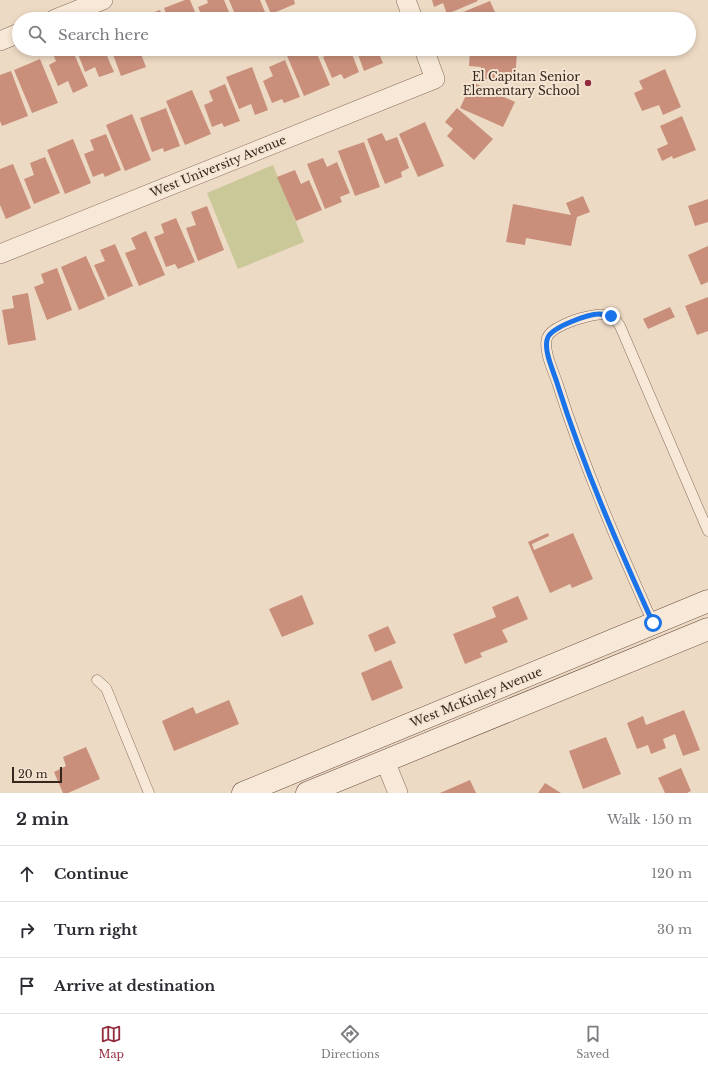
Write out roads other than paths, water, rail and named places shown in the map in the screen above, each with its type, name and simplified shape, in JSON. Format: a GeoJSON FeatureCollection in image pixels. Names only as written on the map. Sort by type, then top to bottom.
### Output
{"type":"FeatureCollection","features":[{"type":"Feature","properties":{"kind":"main road","name":"West McKinley Avenue"},"geometry":{"type":"LineString","coordinates":[[243,793],[708,601]]}},
{"type":"Feature","properties":{"kind":"main road","name":"West McKinley Avenue"},"geometry":{"type":"LineString","coordinates":[[307,793],[708,629]]}},
{"type":"Feature","properties":{"kind":"street"},"geometry":{"type":"LineString","coordinates":[[73,12],[103,0]]}},
{"type":"Feature","properties":{"kind":"street"},"geometry":{"type":"LineString","coordinates":[[406,0],[410,12]]}},
{"type":"Feature","properties":{"kind":"street"},"geometry":{"type":"LineString","coordinates":[[0,41],[12,36]]}},
{"type":"Feature","properties":{"kind":"street","name":"West University Avenue"},"geometry":{"type":"LineString","coordinates":[[0,254],[435,79],[427,56]]}},
{"type":"Feature","properties":{"kind":"street"},"geometry":{"type":"LineString","coordinates":[[385,761],[398,793]]}},
{"type":"Feature","properties":{"kind":"lane"},"geometry":{"type":"LineString","coordinates":[[653,623],[611,527],[567,414],[546,350],[547,338],[552,331],[566,324],[600,314],[611,316],[620,326],[708,531]]}},
{"type":"Feature","properties":{"kind":"lane"},"geometry":{"type":"LineString","coordinates":[[97,680],[106,688],[149,793]]}},
{"type":"Feature","properties":{"kind":"place","name":"El Capitan Senior Elementary School"},"geometry":{"type":"Point","coordinates":[588,83]}}]}
